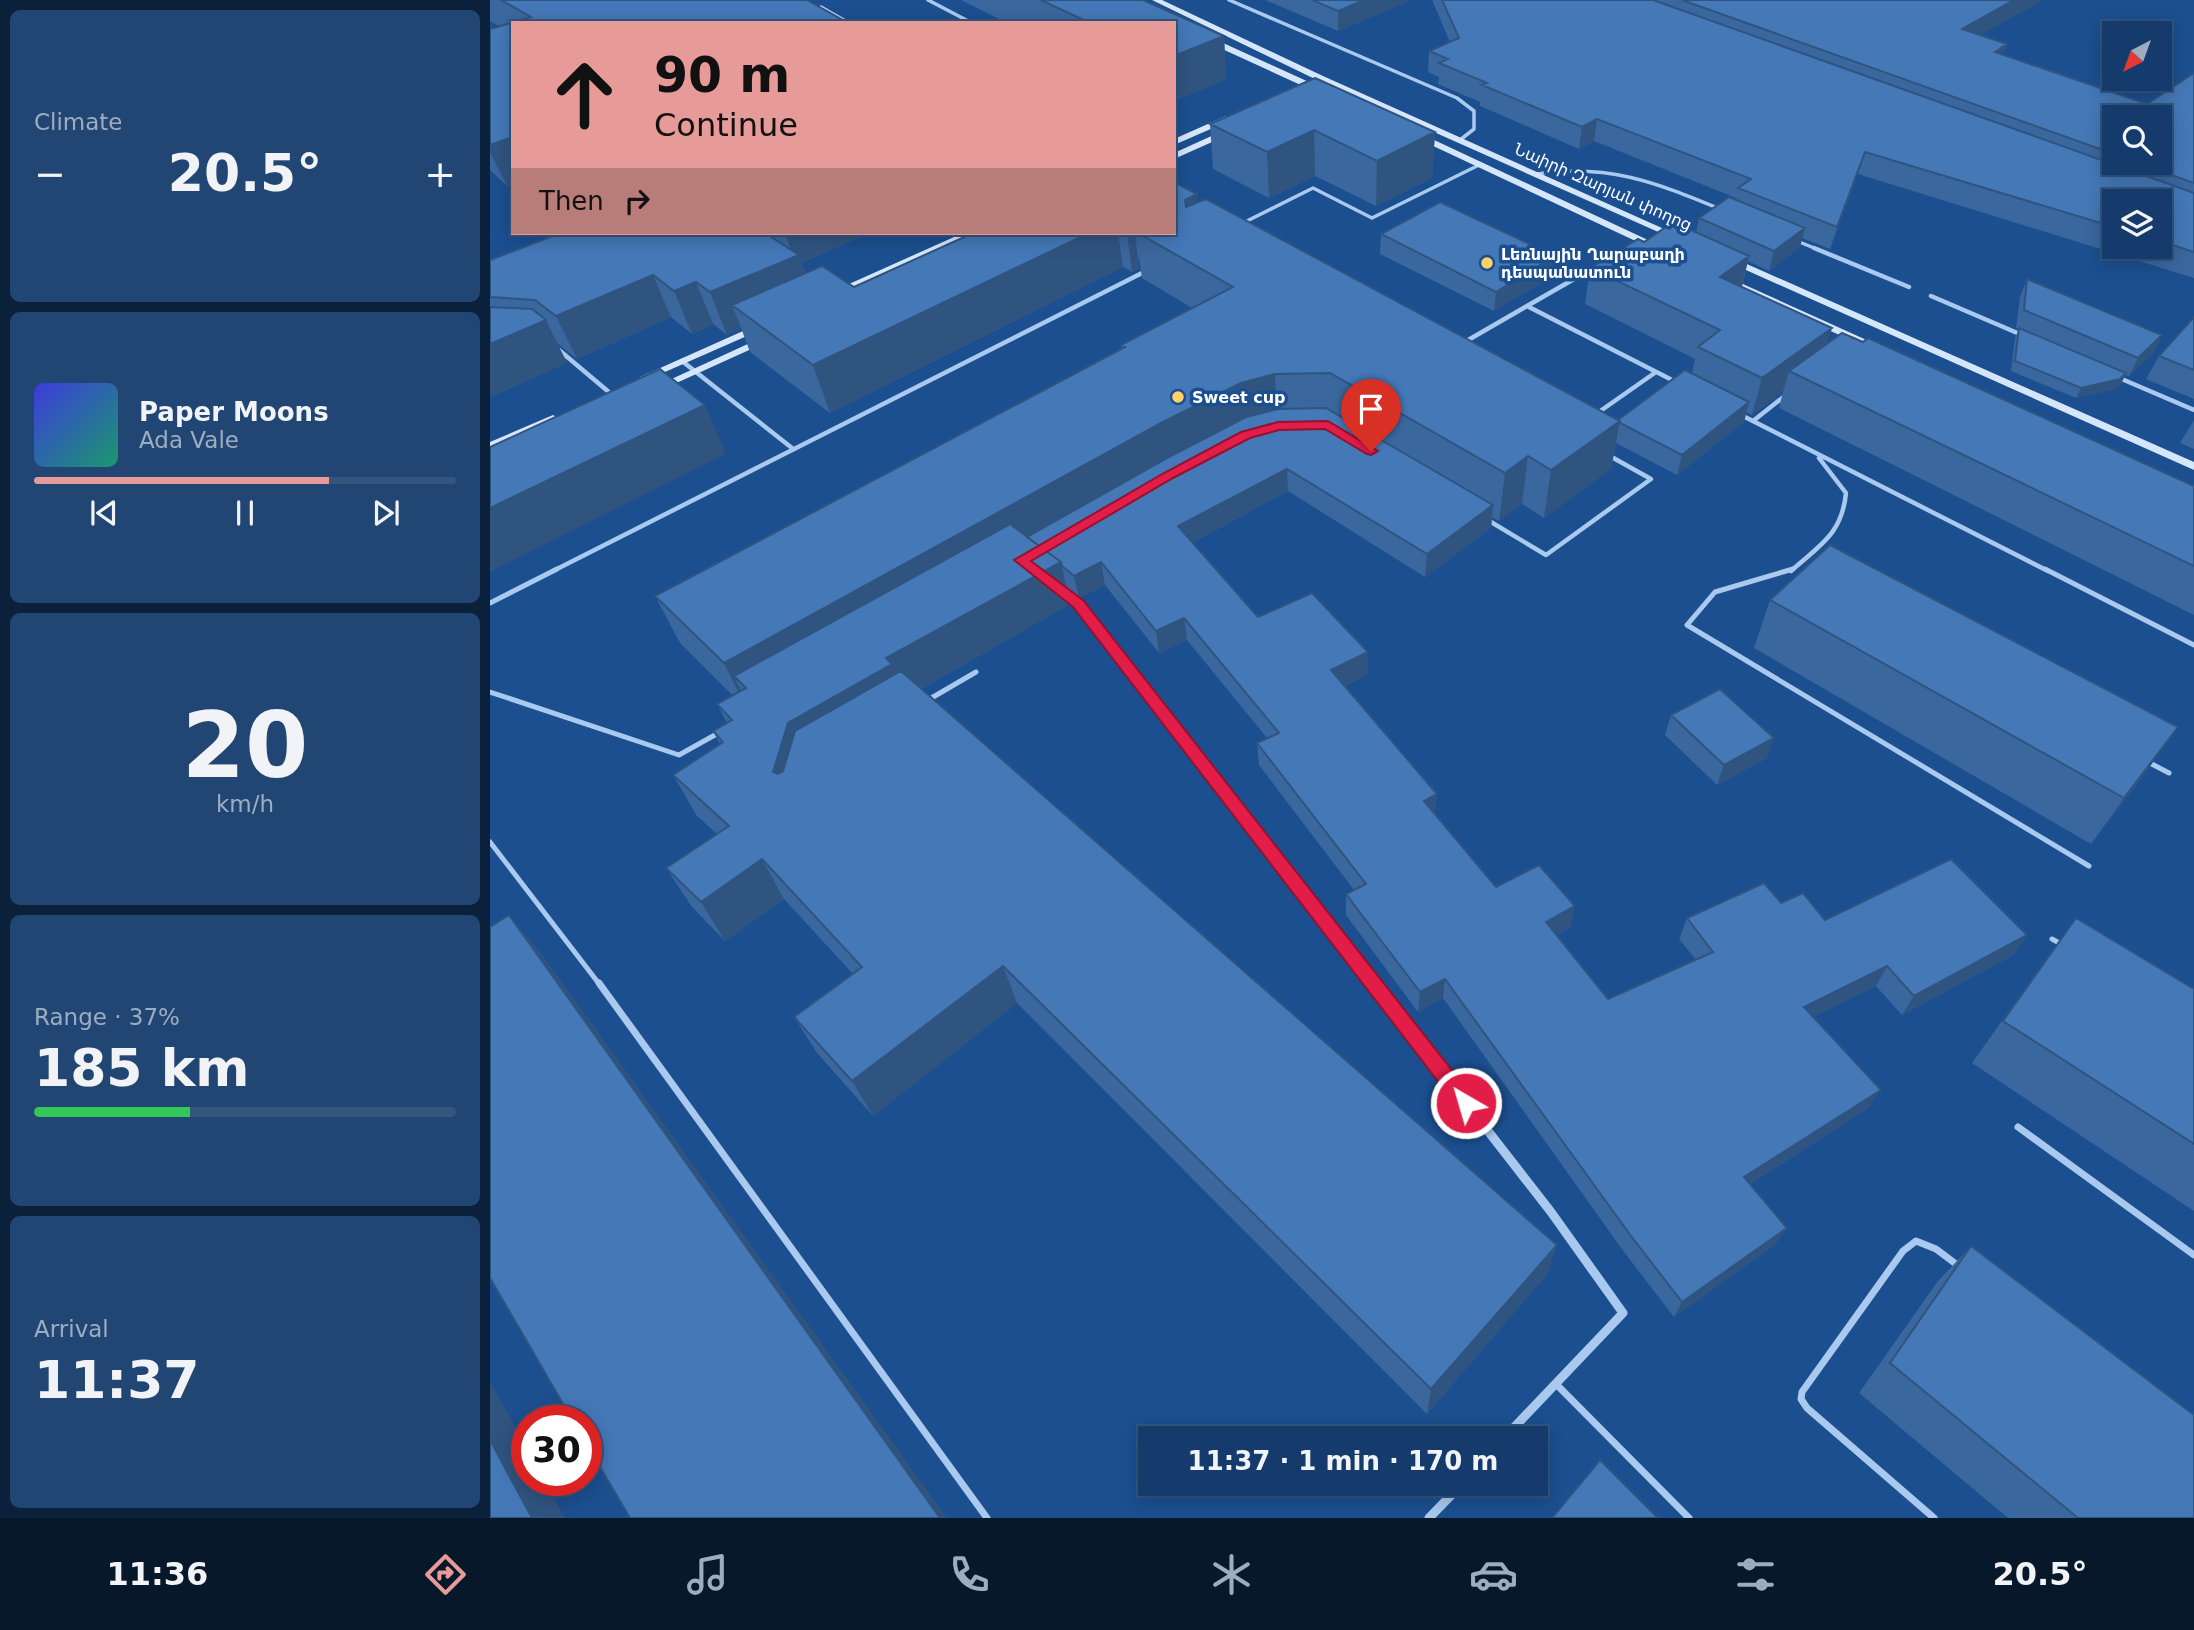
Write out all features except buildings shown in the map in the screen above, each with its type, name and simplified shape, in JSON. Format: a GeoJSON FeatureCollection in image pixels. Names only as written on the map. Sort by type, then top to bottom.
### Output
{"type":"FeatureCollection","features":[{"type":"Feature","properties":{"kind":"main road","name":"Նաիրի Զարյան փողոց"},"geometry":{"type":"LineString","coordinates":[[1156,0],[1320,78],[1687,241]]}},
{"type":"Feature","properties":{"kind":"main road"},"geometry":{"type":"LineString","coordinates":[[1159,17],[1168,21]]}},
{"type":"Feature","properties":{"kind":"main road"},"geometry":{"type":"LineString","coordinates":[[1176,24],[1332,96]]}},
{"type":"Feature","properties":{"kind":"main road"},"geometry":{"type":"LineString","coordinates":[[1294,89],[1320,78]]}},
{"type":"Feature","properties":{"kind":"main road"},"geometry":{"type":"LineString","coordinates":[[1308,96],[1334,84]]}},
{"type":"Feature","properties":{"kind":"main road"},"geometry":{"type":"LineString","coordinates":[[1176,141],[1234,116]]}},
{"type":"Feature","properties":{"kind":"main road"},"geometry":{"type":"LineString","coordinates":[[1176,155],[1235,128]]}},
{"type":"Feature","properties":{"kind":"main road","name":"Նաիրի Զարյան փողոց"},"geometry":{"type":"LineString","coordinates":[[1407,131],[1635,243],[1676,257]]}},
{"type":"Feature","properties":{"kind":"main road"},"geometry":{"type":"LineString","coordinates":[[818,300],[965,235]]}},
{"type":"Feature","properties":{"kind":"main road"},"geometry":{"type":"LineString","coordinates":[[1724,258],[2194,466]]}},
{"type":"Feature","properties":{"kind":"main road"},"geometry":{"type":"LineString","coordinates":[[1713,274],[1856,344],[1884,351]]}},
{"type":"Feature","properties":{"kind":"main road"},"geometry":{"type":"LineString","coordinates":[[634,382],[768,322]]}},
{"type":"Feature","properties":{"kind":"main road"},"geometry":{"type":"LineString","coordinates":[[647,393],[769,338]]}},
{"type":"Feature","properties":{"kind":"main road"},"geometry":{"type":"LineString","coordinates":[[598,398],[622,388]]}},
{"type":"Feature","properties":{"kind":"main road"},"geometry":{"type":"LineString","coordinates":[[490,446],[562,414]]}},
{"type":"Feature","properties":{"kind":"street"},"geometry":{"type":"LineString","coordinates":[[1078,604],[1543,1201],[1623,1313],[1515,1426]]}},
{"type":"Feature","properties":{"kind":"street"},"geometry":{"type":"LineString","coordinates":[[1429,1518],[1450,1496]]}},
{"type":"Feature","properties":{"kind":"lane"},"geometry":{"type":"LineString","coordinates":[[928,0],[968,21]]}},
{"type":"Feature","properties":{"kind":"lane"},"geometry":{"type":"LineString","coordinates":[[1228,0],[1458,99],[1474,111],[1474,128],[1460,141]]}},
{"type":"Feature","properties":{"kind":"lane"},"geometry":{"type":"LineString","coordinates":[[821,7],[846,21]]}},
{"type":"Feature","properties":{"kind":"lane"},"geometry":{"type":"LineString","coordinates":[[1240,224],[1313,188],[1372,218],[1479,165]]}},
{"type":"Feature","properties":{"kind":"lane"},"geometry":{"type":"LineString","coordinates":[[1535,174],[1556,169],[1593,168],[1620,171],[1720,209]]}},
{"type":"Feature","properties":{"kind":"lane"},"geometry":{"type":"LineString","coordinates":[[1796,240],[1909,287]]}},
{"type":"Feature","properties":{"kind":"lane"},"geometry":{"type":"LineString","coordinates":[[1139,263],[1149,269]]}},
{"type":"Feature","properties":{"kind":"lane"},"geometry":{"type":"LineString","coordinates":[[490,603],[1157,265]]}},
{"type":"Feature","properties":{"kind":"lane"},"geometry":{"type":"LineString","coordinates":[[1458,346],[1597,265]]}},
{"type":"Feature","properties":{"kind":"lane"},"geometry":{"type":"LineString","coordinates":[[1931,296],[2031,340]]}},
{"type":"Feature","properties":{"kind":"lane"},"geometry":{"type":"LineString","coordinates":[[1527,306],[1680,384]]}},
{"type":"Feature","properties":{"kind":"lane"},"geometry":{"type":"LineString","coordinates":[[556,347],[610,393]]}},
{"type":"Feature","properties":{"kind":"lane"},"geometry":{"type":"LineString","coordinates":[[682,361],[792,448]]}},
{"type":"Feature","properties":{"kind":"lane"},"geometry":{"type":"LineString","coordinates":[[1591,418],[1656,372]]}},
{"type":"Feature","properties":{"kind":"lane"},"geometry":{"type":"LineString","coordinates":[[2106,372],[2194,410]]}},
{"type":"Feature","properties":{"kind":"lane"},"geometry":{"type":"LineString","coordinates":[[1753,421],[1793,390]]}},
{"type":"Feature","properties":{"kind":"lane"},"geometry":{"type":"LineString","coordinates":[[1741,415],[2194,645]]}},
{"type":"Feature","properties":{"kind":"lane"},"geometry":{"type":"LineString","coordinates":[[1477,514],[1546,555],[1651,479],[1604,453]]}},
{"type":"Feature","properties":{"kind":"lane"},"geometry":{"type":"LineString","coordinates":[[1817,455],[1846,493],[1844,514],[1836,530],[1791,571],[1716,592],[1687,625],[2089,866]]}},
{"type":"Feature","properties":{"kind":"lane"},"geometry":{"type":"LineString","coordinates":[[1791,571],[1803,577]]}},
{"type":"Feature","properties":{"kind":"lane"},"geometry":{"type":"LineString","coordinates":[[1059,589],[1078,604]]}},
{"type":"Feature","properties":{"kind":"lane"},"geometry":{"type":"LineString","coordinates":[[917,706],[976,673]]}},
{"type":"Feature","properties":{"kind":"lane"},"geometry":{"type":"LineString","coordinates":[[490,692],[679,755],[728,728]]}},
{"type":"Feature","properties":{"kind":"lane"},"geometry":{"type":"LineString","coordinates":[[2145,760],[2169,773]]}},
{"type":"Feature","properties":{"kind":"lane"},"geometry":{"type":"LineString","coordinates":[[490,842],[568,941],[987,1518]]}},
{"type":"Feature","properties":{"kind":"lane"},"geometry":{"type":"LineString","coordinates":[[2052,939],[2076,953]]}},
{"type":"Feature","properties":{"kind":"lane"},"geometry":{"type":"LineString","coordinates":[[2018,1127],[2194,1255]]}},
{"type":"Feature","properties":{"kind":"lane"},"geometry":{"type":"LineString","coordinates":[[1934,1518],[1807,1408],[1801,1399],[1802,1392],[1903,1251],[1916,1241],[1936,1249],[1968,1274]]}},
{"type":"Feature","properties":{"kind":"lane"},"geometry":{"type":"LineString","coordinates":[[1555,1384],[1689,1518]]}},
{"type":"Feature","properties":{"kind":"place","name":"Լեռնային Ղարաբաղի դեսպանատուն"},"geometry":{"type":"Point","coordinates":[1487,263]}},
{"type":"Feature","properties":{"kind":"place","name":"Sweet cup"},"geometry":{"type":"Point","coordinates":[1178,397]}},
{"type":"Feature","properties":{"kind":"route"},"geometry":{"type":"LineString","coordinates":[[1371,451],[1328,425],[1278,426],[1246,435],[1169,475],[1021,560],[1078,604],[1466,1103]]}}]}
